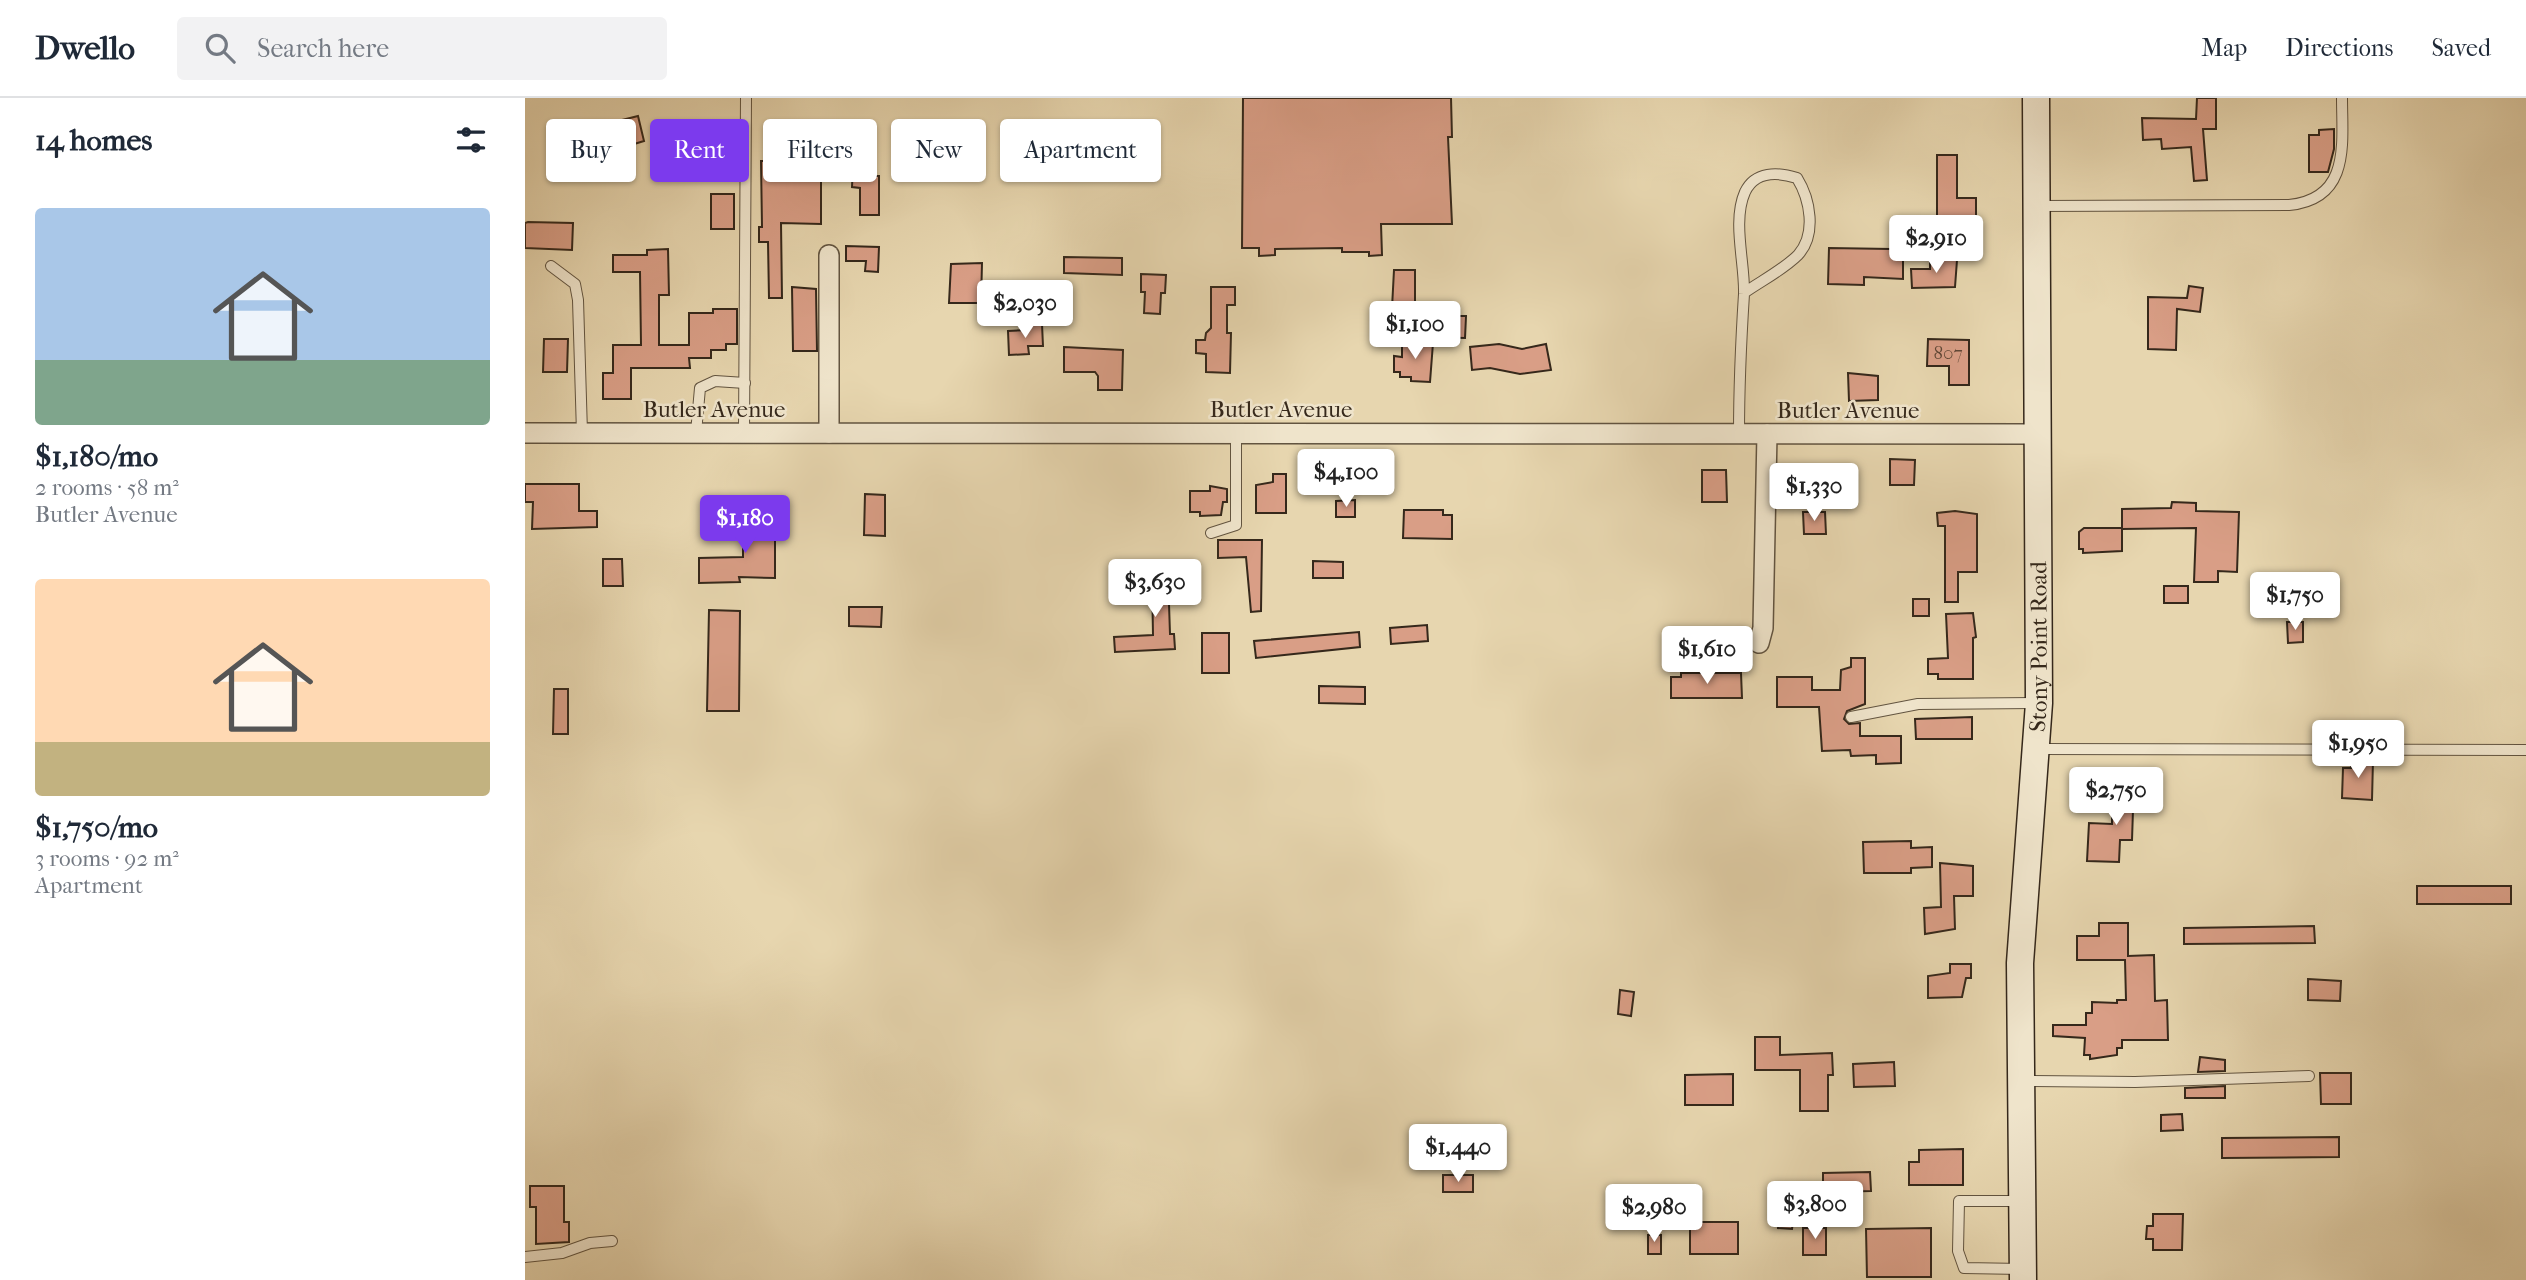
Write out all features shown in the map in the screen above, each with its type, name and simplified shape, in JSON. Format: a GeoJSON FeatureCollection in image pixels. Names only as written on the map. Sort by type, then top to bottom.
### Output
{"type":"FeatureCollection","features":[{"type":"Feature","properties":{"kind":"main road","name":"Stony Point Road"},"geometry":{"type":"LineString","coordinates":[[2023,1275],[2022,904],[2039,703],[2036,98]]}},
{"type":"Feature","properties":{"kind":"street"},"geometry":{"type":"LineString","coordinates":[[829,255],[829,433]]}},
{"type":"Feature","properties":{"kind":"street","name":"Butler Avenue"},"geometry":{"type":"LineString","coordinates":[[525,433],[2038,435]]}},
{"type":"Feature","properties":{"kind":"street"},"geometry":{"type":"LineString","coordinates":[[1759,643],[1763,628],[1767,434]]}},
{"type":"Feature","properties":{"kind":"lane"},"geometry":{"type":"LineString","coordinates":[[744,433],[746,98]]}},
{"type":"Feature","properties":{"kind":"lane"},"geometry":{"type":"LineString","coordinates":[[2038,206],[2278,205],[2306,202],[2332,183],[2340,166],[2342,98]]}},
{"type":"Feature","properties":{"kind":"lane"},"geometry":{"type":"LineString","coordinates":[[1739,434],[1744,293],[1741,214],[1746,191],[1760,177],[1777,172],[1797,178],[1807,195],[1809,218],[1800,253],[1744,293]]}},
{"type":"Feature","properties":{"kind":"lane"},"geometry":{"type":"LineString","coordinates":[[551,266],[575,284],[583,373],[582,433]]}},
{"type":"Feature","properties":{"kind":"lane"},"geometry":{"type":"LineString","coordinates":[[696,433],[700,388],[715,381],[745,383]]}},
{"type":"Feature","properties":{"kind":"lane"},"geometry":{"type":"LineString","coordinates":[[1211,533],[1235,525],[1236,434]]}},
{"type":"Feature","properties":{"kind":"lane"},"geometry":{"type":"LineString","coordinates":[[1851,717],[1918,704],[2039,703]]}},
{"type":"Feature","properties":{"kind":"lane"},"geometry":{"type":"LineString","coordinates":[[2037,750],[2526,750]]}},
{"type":"Feature","properties":{"kind":"lane"},"geometry":{"type":"LineString","coordinates":[[2021,1081],[2136,1082],[2309,1076]]}},
{"type":"Feature","properties":{"kind":"lane"},"geometry":{"type":"LineString","coordinates":[[2022,1200],[1959,1200],[1958,1251],[1964,1268],[2023,1275]]}},
{"type":"Feature","properties":{"kind":"lane"},"geometry":{"type":"LineString","coordinates":[[525,1257],[562,1253],[590,1242],[612,1241]]}},
{"type":"Feature","properties":{"kind":"building"},"geometry":{"type":"Polygon","coordinates":[[[1243,98],[1451,98],[1452,137],[1448,137],[1452,224],[1381,224],[1382,255],[1342,252],[1342,248],[1275,249],[1275,255],[1259,256],[1259,248],[1242,248],[1243,98]]]}},
{"type":"Feature","properties":{"kind":"building"},"geometry":{"type":"Polygon","coordinates":[[[2197,98],[2216,98],[2216,129],[2203,129],[2207,180],[2194,181],[2191,147],[2162,149],[2161,139],[2143,140],[2142,118],[2196,119],[2197,98]]]}},
{"type":"Feature","properties":{"kind":"building"},"geometry":{"type":"Polygon","coordinates":[[[638,116],[644,141],[636,143],[636,119],[626,119],[638,116]]]}},
{"type":"Feature","properties":{"kind":"building"},"geometry":{"type":"Polygon","coordinates":[[[2334,129],[2334,149],[2328,172],[2309,172],[2309,135],[2319,135],[2319,130],[2334,129]]]}},
{"type":"Feature","properties":{"kind":"building"},"geometry":{"type":"Polygon","coordinates":[[[1937,155],[1957,155],[1957,198],[1976,198],[1976,223],[1937,223],[1937,155]]]}},
{"type":"Feature","properties":{"kind":"building"},"geometry":{"type":"Polygon","coordinates":[[[761,161],[763,182],[821,182],[821,224],[781,223],[782,298],[769,298],[768,242],[759,242],[759,227],[762,227],[761,161]]]}},
{"type":"Feature","properties":{"kind":"building"},"geometry":{"type":"Polygon","coordinates":[[[879,176],[879,215],[860,215],[860,188],[852,187],[852,182],[877,182],[879,176]]]}},
{"type":"Feature","properties":{"kind":"building"},"geometry":{"type":"Polygon","coordinates":[[[711,194],[734,194],[734,229],[711,229],[711,194]]]}},
{"type":"Feature","properties":{"kind":"building"},"geometry":{"type":"Polygon","coordinates":[[[525,223],[573,223],[572,250],[525,248],[525,223]]]}},
{"type":"Feature","properties":{"kind":"building"},"geometry":{"type":"Polygon","coordinates":[[[846,246],[879,247],[878,272],[865,271],[866,261],[846,261],[846,246]]]}},
{"type":"Feature","properties":{"kind":"building"},"geometry":{"type":"Polygon","coordinates":[[[1829,248],[1891,249],[1892,258],[1903,258],[1903,279],[1864,277],[1864,285],[1828,284],[1829,248]]]}},
{"type":"Feature","properties":{"kind":"building"},"geometry":{"type":"Polygon","coordinates":[[[668,249],[669,295],[659,295],[659,345],[689,345],[689,313],[713,313],[713,309],[737,309],[737,344],[726,344],[726,350],[711,350],[711,358],[689,358],[690,368],[631,368],[631,399],[603,399],[603,373],[613,373],[613,345],[641,345],[640,272],[613,272],[613,255],[647,255],[647,250],[668,249]]]}},
{"type":"Feature","properties":{"kind":"building"},"geometry":{"type":"Polygon","coordinates":[[[1064,257],[1122,258],[1122,275],[1064,273],[1064,257]]]}},
{"type":"Feature","properties":{"kind":"building"},"geometry":{"type":"Polygon","coordinates":[[[1930,260],[1957,260],[1955,287],[1912,288],[1911,269],[1930,269],[1930,260]]]}},
{"type":"Feature","properties":{"kind":"building"},"geometry":{"type":"Polygon","coordinates":[[[982,263],[981,303],[949,303],[951,264],[982,263]]]}},
{"type":"Feature","properties":{"kind":"building"},"geometry":{"type":"Polygon","coordinates":[[[1394,270],[1415,270],[1415,309],[1392,308],[1394,270]]]}},
{"type":"Feature","properties":{"kind":"building"},"geometry":{"type":"Polygon","coordinates":[[[1141,274],[1166,275],[1165,293],[1161,293],[1160,314],[1144,313],[1145,292],[1141,292],[1141,274]]]}},
{"type":"Feature","properties":{"kind":"building"},"geometry":{"type":"Polygon","coordinates":[[[2189,286],[2203,288],[2200,312],[2177,309],[2176,350],[2148,349],[2148,297],[2187,298],[2189,286]]]}},
{"type":"Feature","properties":{"kind":"building"},"geometry":{"type":"Polygon","coordinates":[[[792,287],[816,289],[817,351],[793,351],[792,287]]]}},
{"type":"Feature","properties":{"kind":"building"},"geometry":{"type":"Polygon","coordinates":[[[1211,287],[1235,287],[1235,305],[1227,305],[1227,333],[1231,333],[1230,373],[1206,372],[1206,354],[1196,353],[1196,340],[1205,340],[1206,333],[1211,328],[1211,287]]]}},
{"type":"Feature","properties":{"kind":"building"},"geometry":{"type":"Polygon","coordinates":[[[1430,308],[1452,309],[1451,316],[1466,316],[1465,338],[1429,337],[1430,308]]]}},
{"type":"Feature","properties":{"kind":"building"},"geometry":{"type":"Polygon","coordinates":[[[1028,324],[1042,324],[1043,346],[1028,346],[1029,354],[1009,355],[1008,331],[1028,330],[1028,324]]]}},
{"type":"Feature","properties":{"kind":"building"},"geometry":{"type":"Polygon","coordinates":[[[544,339],[568,339],[567,372],[543,372],[544,339]]]}},
{"type":"Feature","properties":{"kind":"building"},"geometry":{"type":"Polygon","coordinates":[[[1928,339],[1969,340],[1969,385],[1949,385],[1949,366],[1927,366],[1928,339]]]}},
{"type":"Feature","properties":{"kind":"building"},"geometry":{"type":"Polygon","coordinates":[[[1402,342],[1433,343],[1430,382],[1411,381],[1411,377],[1400,377],[1400,372],[1394,372],[1394,356],[1402,357],[1402,342]]]}},
{"type":"Feature","properties":{"kind":"building"},"geometry":{"type":"Polygon","coordinates":[[[1499,344],[1522,349],[1546,344],[1551,370],[1520,374],[1490,368],[1472,370],[1470,347],[1499,344]]]}},
{"type":"Feature","properties":{"kind":"building"},"geometry":{"type":"Polygon","coordinates":[[[1064,347],[1123,350],[1122,390],[1098,390],[1098,376],[1095,372],[1064,372],[1064,347]]]}},
{"type":"Feature","properties":{"kind":"building"},"geometry":{"type":"Polygon","coordinates":[[[1848,373],[1878,376],[1878,400],[1849,401],[1848,373]]]}},
{"type":"Feature","properties":{"kind":"building"},"geometry":{"type":"Polygon","coordinates":[[[1890,459],[1915,460],[1914,485],[1890,485],[1890,459]]]}},
{"type":"Feature","properties":{"kind":"building"},"geometry":{"type":"Polygon","coordinates":[[[1702,470],[1726,470],[1727,502],[1702,502],[1702,470]]]}},
{"type":"Feature","properties":{"kind":"building"},"geometry":{"type":"Polygon","coordinates":[[[1273,474],[1286,474],[1286,513],[1256,513],[1256,485],[1273,482],[1273,474]]]}},
{"type":"Feature","properties":{"kind":"building"},"geometry":{"type":"Polygon","coordinates":[[[525,484],[579,484],[579,511],[597,511],[597,527],[532,529],[533,502],[525,502],[525,484]]]}},
{"type":"Feature","properties":{"kind":"building"},"geometry":{"type":"Polygon","coordinates":[[[1210,486],[1227,489],[1227,502],[1223,502],[1221,515],[1200,516],[1200,512],[1190,512],[1190,491],[1210,491],[1210,486]]]}},
{"type":"Feature","properties":{"kind":"building"},"geometry":{"type":"Polygon","coordinates":[[[865,494],[885,495],[885,536],[864,535],[865,494]]]}},
{"type":"Feature","properties":{"kind":"building"},"geometry":{"type":"Polygon","coordinates":[[[1355,500],[1355,517],[1336,517],[1336,501],[1355,500]]]}},
{"type":"Feature","properties":{"kind":"building"},"geometry":{"type":"Polygon","coordinates":[[[2172,502],[2196,503],[2196,511],[2239,512],[2237,572],[2218,571],[2218,582],[2194,582],[2196,528],[2122,529],[2122,509],[2171,508],[2172,502]]]}},
{"type":"Feature","properties":{"kind":"building"},"geometry":{"type":"Polygon","coordinates":[[[1404,510],[1443,510],[1443,515],[1452,515],[1452,539],[1403,538],[1404,510]]]}},
{"type":"Feature","properties":{"kind":"building"},"geometry":{"type":"Polygon","coordinates":[[[1955,511],[1977,514],[1977,572],[1958,572],[1958,602],[1945,602],[1945,526],[1938,526],[1937,513],[1955,511]]]}},
{"type":"Feature","properties":{"kind":"building"},"geometry":{"type":"Polygon","coordinates":[[[1803,512],[1825,512],[1826,534],[1804,534],[1803,512]]]}},
{"type":"Feature","properties":{"kind":"building"},"geometry":{"type":"Polygon","coordinates":[[[743,515],[775,516],[775,578],[739,577],[740,582],[699,583],[699,558],[743,557],[743,515]]]}},
{"type":"Feature","properties":{"kind":"building"},"geometry":{"type":"Polygon","coordinates":[[[2084,528],[2122,528],[2122,551],[2083,553],[2083,549],[2079,549],[2079,532],[2084,528]]]}},
{"type":"Feature","properties":{"kind":"building"},"geometry":{"type":"Polygon","coordinates":[[[1218,540],[1262,540],[1261,611],[1251,612],[1246,557],[1218,558],[1218,540]]]}},
{"type":"Feature","properties":{"kind":"building"},"geometry":{"type":"Polygon","coordinates":[[[603,559],[622,559],[623,586],[603,586],[603,559]]]}},
{"type":"Feature","properties":{"kind":"building"},"geometry":{"type":"Polygon","coordinates":[[[1313,561],[1343,562],[1343,578],[1313,578],[1313,561]]]}},
{"type":"Feature","properties":{"kind":"building"},"geometry":{"type":"Polygon","coordinates":[[[1152,576],[1178,576],[1178,604],[1169,604],[1170,634],[1174,634],[1175,649],[1115,652],[1114,637],[1153,635],[1152,576]]]}},
{"type":"Feature","properties":{"kind":"building"},"geometry":{"type":"Polygon","coordinates":[[[2164,586],[2188,586],[2188,603],[2164,603],[2164,586]]]}},
{"type":"Feature","properties":{"kind":"building"},"geometry":{"type":"Polygon","coordinates":[[[1913,599],[1929,599],[1929,616],[1913,616],[1913,599]]]}},
{"type":"Feature","properties":{"kind":"building"},"geometry":{"type":"Polygon","coordinates":[[[849,607],[882,607],[881,627],[849,626],[849,607]]]}},
{"type":"Feature","properties":{"kind":"building"},"geometry":{"type":"Polygon","coordinates":[[[709,610],[740,611],[739,711],[707,711],[709,610]]]}},
{"type":"Feature","properties":{"kind":"building"},"geometry":{"type":"Polygon","coordinates":[[[1973,613],[1976,637],[1973,638],[1973,679],[1938,679],[1938,674],[1928,674],[1928,659],[1948,658],[1946,614],[1973,613]]]}},
{"type":"Feature","properties":{"kind":"building"},"geometry":{"type":"Polygon","coordinates":[[[2287,622],[2303,622],[2303,642],[2288,643],[2287,622]]]}},
{"type":"Feature","properties":{"kind":"building"},"geometry":{"type":"Polygon","coordinates":[[[1427,625],[1428,641],[1391,644],[1390,628],[1427,625]]]}},
{"type":"Feature","properties":{"kind":"building"},"geometry":{"type":"Polygon","coordinates":[[[1359,632],[1360,647],[1256,658],[1254,641],[1359,632]]]}},
{"type":"Feature","properties":{"kind":"building"},"geometry":{"type":"Polygon","coordinates":[[[1202,633],[1229,633],[1229,673],[1202,673],[1202,633]]]}},
{"type":"Feature","properties":{"kind":"building"},"geometry":{"type":"Polygon","coordinates":[[[1851,658],[1865,658],[1865,704],[1847,711],[1844,719],[1849,724],[1860,723],[1860,736],[1901,736],[1901,763],[1876,764],[1876,755],[1851,756],[1850,750],[1822,751],[1819,707],[1777,707],[1777,677],[1812,677],[1812,690],[1840,690],[1841,670],[1851,667],[1851,658]]]}},
{"type":"Feature","properties":{"kind":"building"},"geometry":{"type":"Polygon","coordinates":[[[1681,673],[1741,673],[1742,698],[1671,698],[1671,677],[1681,677],[1681,673]]]}},
{"type":"Feature","properties":{"kind":"building"},"geometry":{"type":"Polygon","coordinates":[[[1319,686],[1365,687],[1365,704],[1319,703],[1319,686]]]}},
{"type":"Feature","properties":{"kind":"building"},"geometry":{"type":"Polygon","coordinates":[[[554,689],[568,689],[568,734],[553,734],[554,689]]]}},
{"type":"Feature","properties":{"kind":"building"},"geometry":{"type":"Polygon","coordinates":[[[1972,717],[1972,739],[1916,739],[1915,719],[1972,717]]]}},
{"type":"Feature","properties":{"kind":"building"},"geometry":{"type":"Polygon","coordinates":[[[2352,760],[2373,760],[2372,800],[2342,798],[2343,768],[2351,768],[2352,760]]]}},
{"type":"Feature","properties":{"kind":"building"},"geometry":{"type":"Polygon","coordinates":[[[2112,793],[2151,793],[2151,810],[2133,810],[2132,840],[2120,840],[2119,862],[2087,861],[2089,823],[2112,824],[2112,793]]]}},
{"type":"Feature","properties":{"kind":"building"},"geometry":{"type":"Polygon","coordinates":[[[1911,841],[1911,848],[1932,847],[1932,867],[1911,868],[1911,873],[1864,873],[1863,842],[1911,841]]]}},
{"type":"Feature","properties":{"kind":"building"},"geometry":{"type":"Polygon","coordinates":[[[1940,863],[1973,866],[1973,896],[1954,896],[1955,929],[1925,934],[1924,908],[1941,907],[1940,863]]]}},
{"type":"Feature","properties":{"kind":"building"},"geometry":{"type":"Polygon","coordinates":[[[2417,886],[2511,886],[2511,904],[2417,904],[2417,886]]]}},
{"type":"Feature","properties":{"kind":"building"},"geometry":{"type":"Polygon","coordinates":[[[2099,923],[2128,923],[2128,956],[2154,955],[2155,1001],[2167,1000],[2168,1040],[2122,1040],[2122,1048],[2117,1048],[2117,1055],[2090,1059],[2090,1055],[2084,1055],[2085,1038],[2053,1036],[2053,1025],[2086,1025],[2086,1013],[2092,1013],[2092,1002],[2117,1003],[2117,1000],[2126,1000],[2125,960],[2077,960],[2077,936],[2099,936],[2099,923]]]}},
{"type":"Feature","properties":{"kind":"building"},"geometry":{"type":"Polygon","coordinates":[[[2314,926],[2315,943],[2184,944],[2184,928],[2314,926]]]}},
{"type":"Feature","properties":{"kind":"building"},"geometry":{"type":"Polygon","coordinates":[[[1950,964],[1971,964],[1971,978],[1966,978],[1962,997],[1928,998],[1928,976],[1950,973],[1950,964]]]}},
{"type":"Feature","properties":{"kind":"building"},"geometry":{"type":"Polygon","coordinates":[[[2308,979],[2341,981],[2340,1001],[2308,1000],[2308,979]]]}},
{"type":"Feature","properties":{"kind":"building"},"geometry":{"type":"Polygon","coordinates":[[[1620,990],[1634,992],[1631,1016],[1618,1014],[1620,990]]]}},
{"type":"Feature","properties":{"kind":"building"},"geometry":{"type":"Polygon","coordinates":[[[1755,1037],[1780,1037],[1780,1055],[1832,1053],[1833,1075],[1828,1075],[1828,1111],[1800,1111],[1800,1070],[1755,1070],[1755,1037]]]}},
{"type":"Feature","properties":{"kind":"building"},"geometry":{"type":"Polygon","coordinates":[[[2200,1057],[2225,1060],[2225,1071],[2198,1072],[2200,1057]]]}},
{"type":"Feature","properties":{"kind":"building"},"geometry":{"type":"Polygon","coordinates":[[[1894,1062],[1895,1086],[1854,1087],[1853,1064],[1894,1062]]]}},
{"type":"Feature","properties":{"kind":"building"},"geometry":{"type":"Polygon","coordinates":[[[2320,1073],[2351,1073],[2351,1104],[2321,1104],[2320,1073]]]}},
{"type":"Feature","properties":{"kind":"building"},"geometry":{"type":"Polygon","coordinates":[[[1733,1074],[1733,1105],[1685,1105],[1685,1075],[1733,1074]]]}},
{"type":"Feature","properties":{"kind":"building"},"geometry":{"type":"Polygon","coordinates":[[[2225,1086],[2225,1098],[2185,1098],[2185,1088],[2225,1086]]]}},
{"type":"Feature","properties":{"kind":"building"},"geometry":{"type":"Polygon","coordinates":[[[2182,1114],[2183,1130],[2161,1131],[2161,1115],[2182,1114]]]}},
{"type":"Feature","properties":{"kind":"building"},"geometry":{"type":"Polygon","coordinates":[[[2339,1137],[2339,1157],[2222,1158],[2222,1138],[2339,1137]]]}},
{"type":"Feature","properties":{"kind":"building"},"geometry":{"type":"Polygon","coordinates":[[[1963,1149],[1963,1185],[1909,1185],[1909,1162],[1919,1162],[1919,1150],[1963,1149]]]}},
{"type":"Feature","properties":{"kind":"building"},"geometry":{"type":"Polygon","coordinates":[[[1870,1172],[1871,1191],[1823,1192],[1823,1173],[1870,1172]]]}},
{"type":"Feature","properties":{"kind":"building"},"geometry":{"type":"Polygon","coordinates":[[[1443,1175],[1473,1175],[1473,1192],[1443,1192],[1443,1175]]]}},
{"type":"Feature","properties":{"kind":"building"},"geometry":{"type":"Polygon","coordinates":[[[530,1186],[564,1186],[564,1222],[569,1222],[569,1242],[536,1244],[536,1207],[530,1207],[530,1186]]]}},
{"type":"Feature","properties":{"kind":"building"},"geometry":{"type":"Polygon","coordinates":[[[1780,1206],[1795,1208],[1792,1229],[1778,1228],[1780,1206]]]}},
{"type":"Feature","properties":{"kind":"building"},"geometry":{"type":"Polygon","coordinates":[[[2153,1214],[2183,1214],[2182,1250],[2153,1250],[2153,1239],[2146,1239],[2147,1226],[2153,1226],[2153,1214]]]}},
{"type":"Feature","properties":{"kind":"building"},"geometry":{"type":"Polygon","coordinates":[[[1690,1222],[1738,1222],[1738,1254],[1690,1254],[1690,1222]]]}},
{"type":"Feature","properties":{"kind":"building"},"geometry":{"type":"Polygon","coordinates":[[[1803,1228],[1826,1228],[1826,1255],[1803,1255],[1803,1228]]]}},
{"type":"Feature","properties":{"kind":"building"},"geometry":{"type":"Polygon","coordinates":[[[1931,1228],[1931,1277],[1867,1277],[1866,1229],[1931,1228]]]}},
{"type":"Feature","properties":{"kind":"building"},"geometry":{"type":"Polygon","coordinates":[[[1648,1235],[1661,1235],[1661,1254],[1648,1254],[1648,1235]]]}}]}
